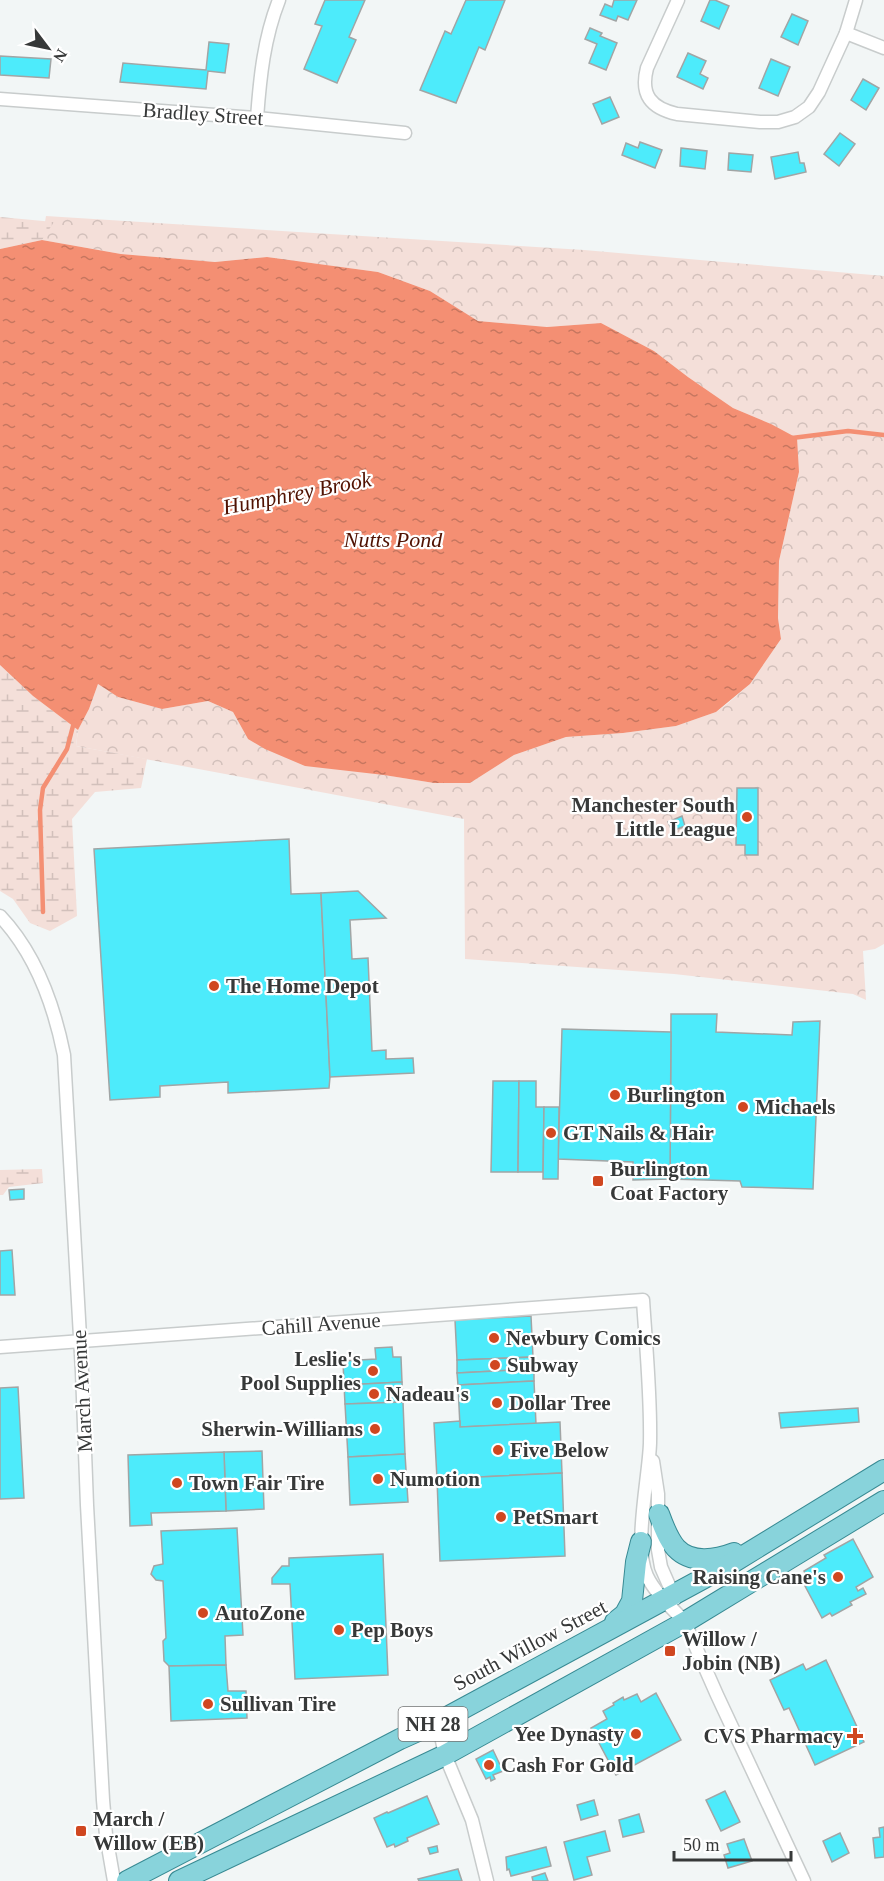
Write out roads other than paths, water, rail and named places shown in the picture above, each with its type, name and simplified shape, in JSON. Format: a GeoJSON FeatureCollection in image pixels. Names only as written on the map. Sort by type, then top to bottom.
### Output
{"type":"FeatureCollection","features":[{"type":"Feature","properties":{"kind":"main road","name":"South Willow Street"},"geometry":{"type":"LineString","coordinates":[[127,1881],[399,1739],[438,1722],[732,1563],[884,1470]]}},
{"type":"Feature","properties":{"kind":"main road","name":"NH 28"},"geometry":{"type":"LineString","coordinates":[[179,1881],[445,1755],[685,1622],[884,1501]]}},
{"type":"Feature","properties":{"kind":"main road"},"geometry":{"type":"LineString","coordinates":[[659,1514],[677,1549],[684,1554],[702,1559],[727,1556],[788,1528]]}},
{"type":"Feature","properties":{"kind":"main road"},"geometry":{"type":"LineString","coordinates":[[593,1638],[629,1608],[641,1542]]}},
{"type":"Feature","properties":{"kind":"street"},"geometry":{"type":"LineString","coordinates":[[258,118],[267,39],[279,0]]}},
{"type":"Feature","properties":{"kind":"street"},"geometry":{"type":"LineString","coordinates":[[678,0],[647,68],[645,87],[651,102],[667,112],[676,114],[760,122],[778,122],[795,117],[809,107],[819,93],[846,33],[856,0]]}},
{"type":"Feature","properties":{"kind":"street"},"geometry":{"type":"LineString","coordinates":[[846,33],[884,48]]}},
{"type":"Feature","properties":{"kind":"street","name":"Bradley Street"},"geometry":{"type":"LineString","coordinates":[[0,99],[258,118],[405,133]]}},
{"type":"Feature","properties":{"kind":"street","name":"March Avenue"},"geometry":{"type":"LineString","coordinates":[[0,916],[26,953],[44,985],[57,1020],[64,1055],[82,1372],[102,1800],[114,1881]]}},
{"type":"Feature","properties":{"kind":"street","name":"Cahill Avenue"},"geometry":{"type":"LineString","coordinates":[[0,1347],[643,1300],[650,1442]]}},
{"type":"Feature","properties":{"kind":"street"},"geometry":{"type":"LineString","coordinates":[[650,1442],[656,1474],[659,1514],[658,1550],[669,1597]]}},
{"type":"Feature","properties":{"kind":"street"},"geometry":{"type":"LineString","coordinates":[[650,1442],[641,1542],[647,1576],[669,1597],[685,1622],[804,1881]]}},
{"type":"Feature","properties":{"kind":"street"},"geometry":{"type":"LineString","coordinates":[[438,1722],[445,1755],[472,1820],[487,1881]]}},
{"type":"Feature","properties":{"kind":"water","name":"Nutts Pond"},"geometry":{"type":"Polygon","coordinates":[[[42,240],[121,254],[215,262],[267,257],[378,272],[430,291],[478,321],[547,327],[601,323],[654,351],[733,408],[797,438],[799,472],[779,561],[778,618],[781,639],[750,684],[716,712],[676,726],[566,737],[514,755],[470,783],[434,783],[305,766],[248,739],[233,712],[208,701],[162,709],[118,697],[98,684],[78,730],[33,696],[0,665],[0,249],[42,240]]]}},
{"type":"Feature","properties":{"kind":"waterway"},"geometry":{"type":"LineString","coordinates":[[792,438],[848,431],[884,435]]}},
{"type":"Feature","properties":{"kind":"waterway","name":"Humphrey Brook"},"geometry":{"type":"LineString","coordinates":[[43,912],[40,810],[43,788],[67,749],[74,722]]}},
{"type":"Feature","properties":{"kind":"place","name":"Manchester South Little League"},"geometry":{"type":"Point","coordinates":[747,817]}},
{"type":"Feature","properties":{"kind":"place","name":"The Home Depot"},"geometry":{"type":"Point","coordinates":[214,986]}},
{"type":"Feature","properties":{"kind":"place","name":"Burlington"},"geometry":{"type":"Point","coordinates":[615,1095]}},
{"type":"Feature","properties":{"kind":"place","name":"Michaels"},"geometry":{"type":"Point","coordinates":[743,1107]}},
{"type":"Feature","properties":{"kind":"place","name":"GT Nails & Hair"},"geometry":{"type":"Point","coordinates":[551,1133]}},
{"type":"Feature","properties":{"kind":"place","name":"Burlington Coat Factory"},"geometry":{"type":"Point","coordinates":[598,1181]}},
{"type":"Feature","properties":{"kind":"place","name":"Newbury Comics"},"geometry":{"type":"Point","coordinates":[494,1338]}},
{"type":"Feature","properties":{"kind":"place","name":"Subway"},"geometry":{"type":"Point","coordinates":[495,1365]}},
{"type":"Feature","properties":{"kind":"place","name":"Leslie's Pool Supplies"},"geometry":{"type":"Point","coordinates":[373,1371]}},
{"type":"Feature","properties":{"kind":"place","name":"Nadeau's"},"geometry":{"type":"Point","coordinates":[374,1394]}},
{"type":"Feature","properties":{"kind":"place","name":"Dollar Tree"},"geometry":{"type":"Point","coordinates":[497,1403]}},
{"type":"Feature","properties":{"kind":"place","name":"Sherwin-Williams"},"geometry":{"type":"Point","coordinates":[375,1429]}},
{"type":"Feature","properties":{"kind":"place","name":"Five Below"},"geometry":{"type":"Point","coordinates":[498,1450]}},
{"type":"Feature","properties":{"kind":"place","name":"Numotion"},"geometry":{"type":"Point","coordinates":[378,1479]}},
{"type":"Feature","properties":{"kind":"place","name":"Town Fair Tire"},"geometry":{"type":"Point","coordinates":[177,1483]}},
{"type":"Feature","properties":{"kind":"place","name":"PetSmart"},"geometry":{"type":"Point","coordinates":[501,1517]}},
{"type":"Feature","properties":{"kind":"place","name":"Raising Cane's"},"geometry":{"type":"Point","coordinates":[838,1577]}},
{"type":"Feature","properties":{"kind":"place","name":"AutoZone"},"geometry":{"type":"Point","coordinates":[203,1613]}},
{"type":"Feature","properties":{"kind":"place","name":"Pep Boys"},"geometry":{"type":"Point","coordinates":[339,1630]}},
{"type":"Feature","properties":{"kind":"place","name":"Willow / Jobin (NB)"},"geometry":{"type":"Point","coordinates":[670,1651]}},
{"type":"Feature","properties":{"kind":"place","name":"Sullivan Tire"},"geometry":{"type":"Point","coordinates":[208,1704]}},
{"type":"Feature","properties":{"kind":"place","name":"Yee Dynasty"},"geometry":{"type":"Point","coordinates":[636,1734]}},
{"type":"Feature","properties":{"kind":"place","name":"CVS Pharmacy"},"geometry":{"type":"Point","coordinates":[855,1736]}},
{"type":"Feature","properties":{"kind":"place","name":"Cash For Gold"},"geometry":{"type":"Point","coordinates":[489,1765]}},
{"type":"Feature","properties":{"kind":"place","name":"March / Willow (EB)"},"geometry":{"type":"Point","coordinates":[81,1831]}}]}
